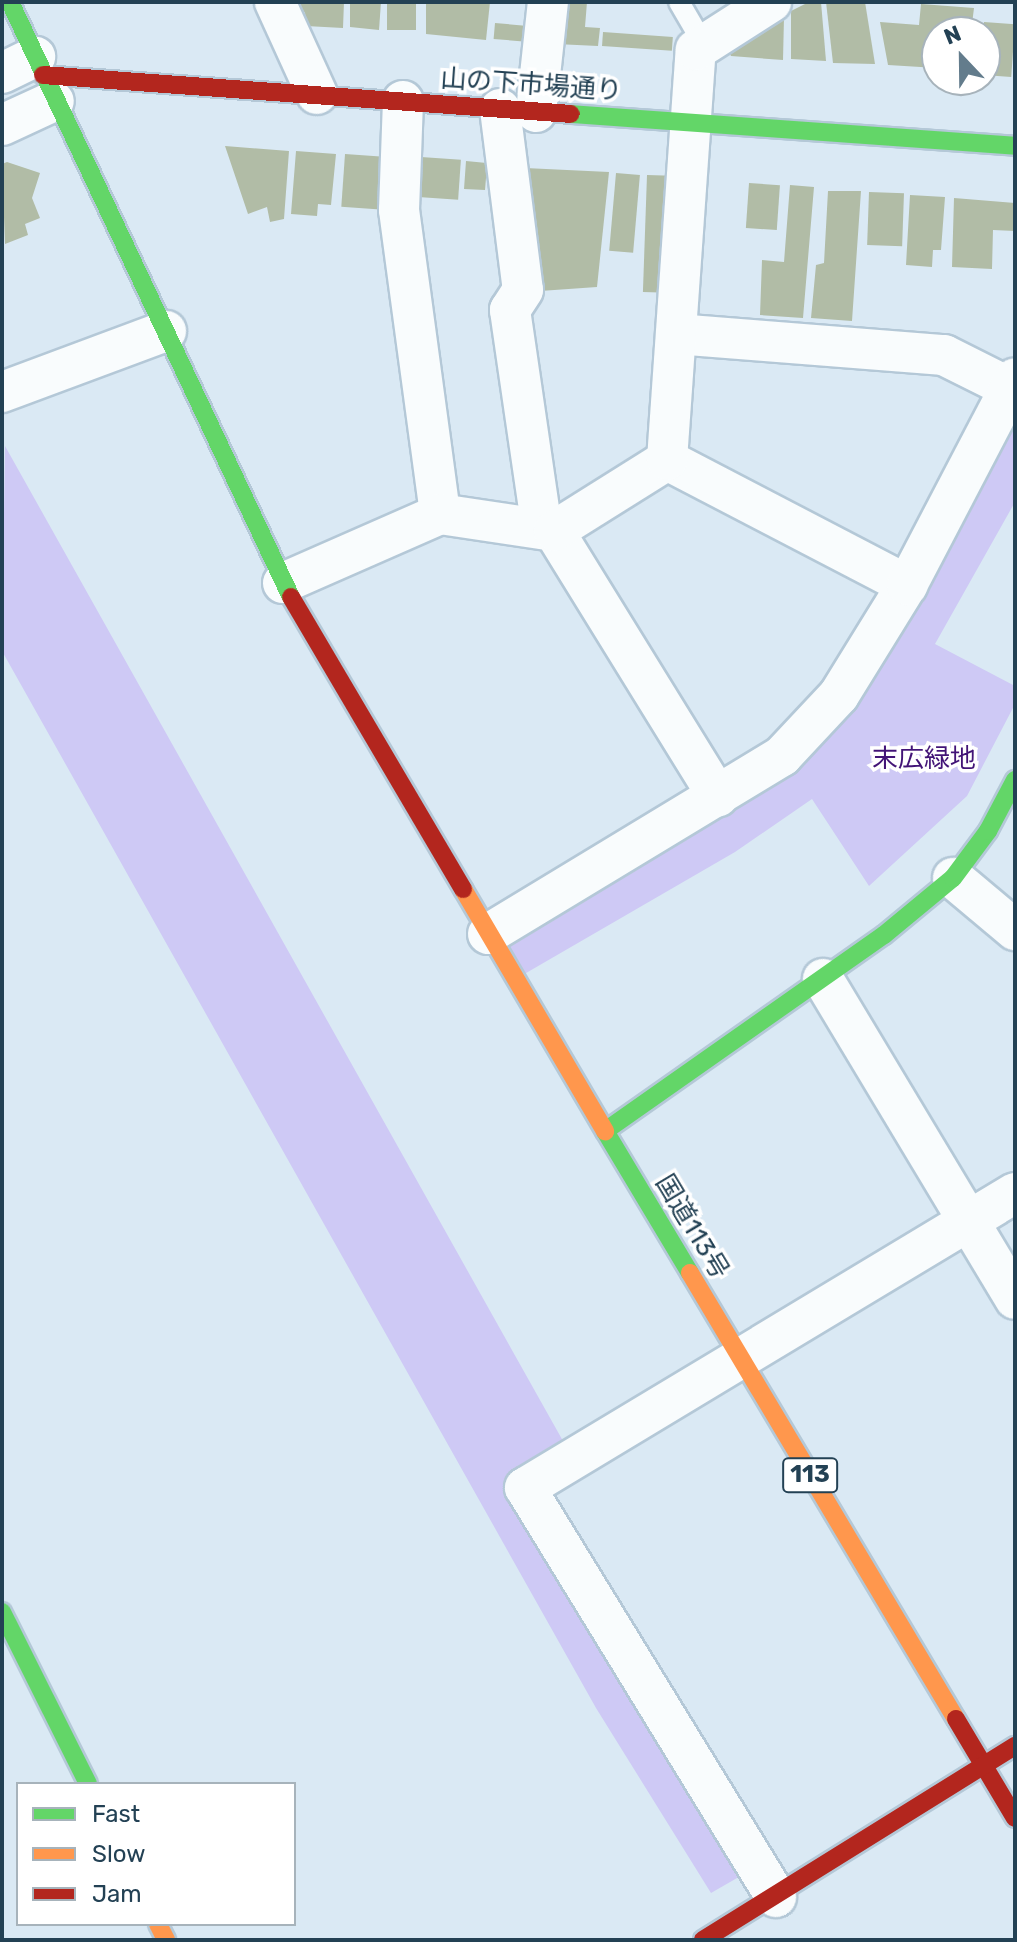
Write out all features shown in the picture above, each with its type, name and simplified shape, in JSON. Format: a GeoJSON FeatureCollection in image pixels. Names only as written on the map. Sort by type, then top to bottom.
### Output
{"type":"FeatureCollection","features":[{"type":"Feature","properties":{"kind":"main road","name":"国道113号"},"geometry":{"type":"LineString","coordinates":[[10,2],[34,76],[166,331],[283,583],[488,934],[1015,1818]]}},
{"type":"Feature","properties":{"kind":"main road","name":"山の下市場通り"},"geometry":{"type":"LineString","coordinates":[[34,76],[1015,146]]}},
{"type":"Feature","properties":{"kind":"main road"},"geometry":{"type":"LineString","coordinates":[[605,1131],[823,979],[953,878],[988,831],[1015,780]]}},
{"type":"Feature","properties":{"kind":"main road"},"geometry":{"type":"LineString","coordinates":[[2,1612],[87,1782]]}},
{"type":"Feature","properties":{"kind":"main road"},"geometry":{"type":"LineString","coordinates":[[703,1940],[1015,1746]]}},
{"type":"Feature","properties":{"kind":"street"},"geometry":{"type":"LineString","coordinates":[[275,2],[317,94]]}},
{"type":"Feature","properties":{"kind":"street"},"geometry":{"type":"LineString","coordinates":[[548,2],[518,110],[523,290],[510,310],[548,530],[718,797]]}},
{"type":"Feature","properties":{"kind":"street"},"geometry":{"type":"LineString","coordinates":[[667,460],[696,50],[771,2]]}},
{"type":"Feature","properties":{"kind":"street"},"geometry":{"type":"LineString","coordinates":[[2,125],[34,76]]}},
{"type":"Feature","properties":{"kind":"street"},"geometry":{"type":"LineString","coordinates":[[403,101],[399,210],[440,514]]}},
{"type":"Feature","properties":{"kind":"street"},"geometry":{"type":"LineString","coordinates":[[2,392],[166,331]]}},
{"type":"Feature","properties":{"kind":"street"},"geometry":{"type":"LineString","coordinates":[[488,934],[782,756],[839,695],[907,585],[1013,383],[944,355],[676,334]]}},
{"type":"Feature","properties":{"kind":"street"},"geometry":{"type":"LineString","coordinates":[[283,583],[440,514],[548,530],[667,460]]}},
{"type":"Feature","properties":{"kind":"street"},"geometry":{"type":"LineString","coordinates":[[667,460],[907,585]]}},
{"type":"Feature","properties":{"kind":"street"},"geometry":{"type":"LineString","coordinates":[[953,878],[1015,930]]}},
{"type":"Feature","properties":{"kind":"street"},"geometry":{"type":"LineString","coordinates":[[823,979],[1015,1299]]}},
{"type":"Feature","properties":{"kind":"street"},"geometry":{"type":"LineString","coordinates":[[776,1897],[525,1488],[742,1361],[1015,1193]]}},
{"type":"Feature","properties":{"kind":"lane"},"geometry":{"type":"LineString","coordinates":[[679,2],[704,45]]}},
{"type":"Feature","properties":{"kind":"green space","name":"末広緑地"},"geometry":{"type":"Polygon","coordinates":[[[1015,378],[1015,502],[935,644],[1015,686],[1015,704],[967,796],[869,886],[812,799],[735,852],[514,980],[488,934],[782,756],[1015,378]]]}},
{"type":"Feature","properties":{"kind":"green space"},"geometry":{"type":"Polygon","coordinates":[[[5,446],[563,1441],[510,1471],[751,1870],[711,1893],[596,1708],[2,651],[5,446]]]}},
{"type":"Feature","properties":{"kind":"building"},"geometry":{"type":"Polygon","coordinates":[[[297,2],[344,2],[343,28],[306,26],[305,13],[297,2]]]}},
{"type":"Feature","properties":{"kind":"building"},"geometry":{"type":"Polygon","coordinates":[[[350,2],[381,2],[379,30],[350,27],[350,2]]]}},
{"type":"Feature","properties":{"kind":"building"},"geometry":{"type":"Polygon","coordinates":[[[387,2],[416,2],[416,30],[387,30],[387,2]]]}},
{"type":"Feature","properties":{"kind":"building"},"geometry":{"type":"Polygon","coordinates":[[[426,2],[490,2],[486,40],[426,34],[426,2]]]}},
{"type":"Feature","properties":{"kind":"building"},"geometry":{"type":"Polygon","coordinates":[[[559,2],[587,2],[585,27],[600,28],[598,46],[556,44],[559,2]]]}},
{"type":"Feature","properties":{"kind":"building"},"geometry":{"type":"Polygon","coordinates":[[[809,2],[821,2],[826,61],[791,59],[791,11],[809,2]]]}},
{"type":"Feature","properties":{"kind":"building"},"geometry":{"type":"Polygon","coordinates":[[[826,2],[865,2],[875,64],[833,63],[826,2]]]}},
{"type":"Feature","properties":{"kind":"building"},"geometry":{"type":"Polygon","coordinates":[[[921,4],[974,8],[973,16],[921,16],[921,67],[888,65],[880,22],[919,25],[921,4]]]}},
{"type":"Feature","properties":{"kind":"building"},"geometry":{"type":"Polygon","coordinates":[[[784,17],[783,60],[731,56],[728,50],[784,17]]]}},
{"type":"Feature","properties":{"kind":"building"},"geometry":{"type":"Polygon","coordinates":[[[495,23],[531,26],[529,42],[494,39],[495,23]]]}},
{"type":"Feature","properties":{"kind":"building"},"geometry":{"type":"Polygon","coordinates":[[[1001,23],[1015,24],[1011,77],[1001,76],[1001,23]]]}},
{"type":"Feature","properties":{"kind":"building"},"geometry":{"type":"Polygon","coordinates":[[[603,32],[673,37],[672,51],[602,46],[603,32]]]}},
{"type":"Feature","properties":{"kind":"building"},"geometry":{"type":"Polygon","coordinates":[[[225,146],[289,151],[284,219],[270,222],[267,207],[248,214],[225,146]]]}},
{"type":"Feature","properties":{"kind":"building"},"geometry":{"type":"Polygon","coordinates":[[[296,151],[336,154],[331,205],[318,204],[317,216],[291,214],[296,151]]]}},
{"type":"Feature","properties":{"kind":"building"},"geometry":{"type":"Polygon","coordinates":[[[345,154],[391,157],[387,210],[341,207],[345,154]]]}},
{"type":"Feature","properties":{"kind":"building"},"geometry":{"type":"Polygon","coordinates":[[[421,157],[461,160],[458,200],[418,197],[421,157]]]}},
{"type":"Feature","properties":{"kind":"building"},"geometry":{"type":"Polygon","coordinates":[[[466,161],[497,164],[495,179],[486,178],[485,190],[464,189],[466,161]]]}},
{"type":"Feature","properties":{"kind":"building"},"geometry":{"type":"Polygon","coordinates":[[[7,162],[40,173],[32,198],[40,218],[25,224],[28,235],[5,244],[2,164],[7,162]]]}},
{"type":"Feature","properties":{"kind":"building"},"geometry":{"type":"Polygon","coordinates":[[[525,168],[609,172],[597,287],[540,291],[525,168]]]}},
{"type":"Feature","properties":{"kind":"building"},"geometry":{"type":"Polygon","coordinates":[[[616,173],[640,175],[633,253],[609,251],[616,173]]]}},
{"type":"Feature","properties":{"kind":"building"},"geometry":{"type":"Polygon","coordinates":[[[647,175],[672,176],[668,293],[643,292],[647,175]]]}},
{"type":"Feature","properties":{"kind":"building"},"geometry":{"type":"Polygon","coordinates":[[[749,183],[780,185],[777,230],[746,228],[749,183]]]}},
{"type":"Feature","properties":{"kind":"building"},"geometry":{"type":"Polygon","coordinates":[[[790,185],[814,187],[803,318],[760,315],[762,260],[784,262],[790,185]]]}},
{"type":"Feature","properties":{"kind":"building"},"geometry":{"type":"Polygon","coordinates":[[[828,191],[861,191],[852,321],[811,318],[816,265],[824,263],[828,191]]]}},
{"type":"Feature","properties":{"kind":"building"},"geometry":{"type":"Polygon","coordinates":[[[869,192],[904,193],[902,246],[867,245],[869,192]]]}},
{"type":"Feature","properties":{"kind":"building"},"geometry":{"type":"Polygon","coordinates":[[[910,195],[945,197],[941,250],[933,250],[932,267],[906,265],[910,195]]]}},
{"type":"Feature","properties":{"kind":"building"},"geometry":{"type":"Polygon","coordinates":[[[954,198],[1015,203],[1015,231],[993,230],[992,269],[952,267],[954,198]]]}},
{"type":"Feature","properties":{"kind":"traffic: fast"},"geometry":{"type":"LineString","coordinates":[[10,2],[291,597]]}},
{"type":"Feature","properties":{"kind":"traffic: fast"},"geometry":{"type":"LineString","coordinates":[[571,114],[1015,146]]}},
{"type":"Feature","properties":{"kind":"traffic: fast"},"geometry":{"type":"LineString","coordinates":[[690,1273],[605,1131],[884,935],[953,878],[988,831],[1015,780]]}},
{"type":"Feature","properties":{"kind":"traffic: fast"},"geometry":{"type":"LineString","coordinates":[[2,1612],[87,1782]]}},
{"type":"Feature","properties":{"kind":"traffic: slow"},"geometry":{"type":"LineString","coordinates":[[463,889],[605,1131]]}},
{"type":"Feature","properties":{"kind":"traffic: slow"},"geometry":{"type":"LineString","coordinates":[[690,1273],[956,1719]]}},
{"type":"Feature","properties":{"kind":"traffic: slow"},"geometry":{"type":"LineString","coordinates":[[159,1926],[166,1940]]}},
{"type":"Feature","properties":{"kind":"traffic: jam"},"geometry":{"type":"LineString","coordinates":[[43,75],[571,114]]}},
{"type":"Feature","properties":{"kind":"traffic: jam"},"geometry":{"type":"LineString","coordinates":[[291,597],[463,889]]}},
{"type":"Feature","properties":{"kind":"traffic: jam"},"geometry":{"type":"LineString","coordinates":[[956,1719],[1015,1818]]}},
{"type":"Feature","properties":{"kind":"traffic: jam"},"geometry":{"type":"LineString","coordinates":[[703,1940],[1015,1746]]}}]}
